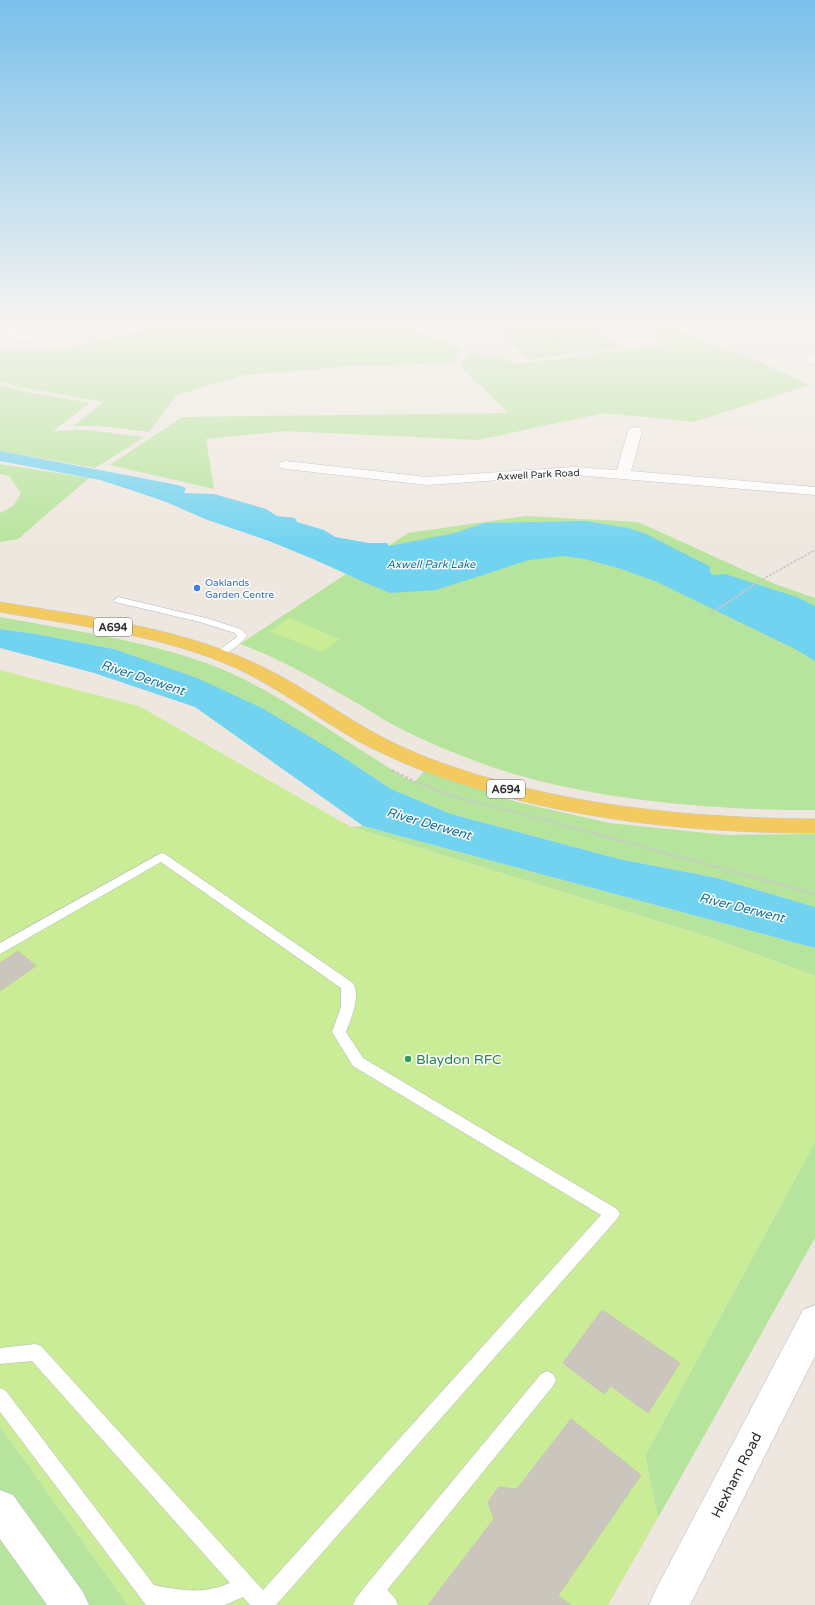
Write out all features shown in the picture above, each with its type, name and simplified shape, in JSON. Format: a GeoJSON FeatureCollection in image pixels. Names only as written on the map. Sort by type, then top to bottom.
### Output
{"type":"FeatureCollection","features":[{"type":"Feature","properties":{"kind":"main road","name":"A694"},"geometry":{"type":"LineString","coordinates":[[0,607],[131,630],[175,641],[218,655],[278,682],[383,745],[433,767],[478,782],[562,804],[639,817],[719,824],[815,826]]}},
{"type":"Feature","properties":{"kind":"main road","name":"Hexham Road"},"geometry":{"type":"LineString","coordinates":[[669,1605],[811,1339]]}},
{"type":"Feature","properties":{"kind":"street"},"geometry":{"type":"LineString","coordinates":[[623,475],[635,431]]}},
{"type":"Feature","properties":{"kind":"street","name":"Axwell Park Road"},"geometry":{"type":"LineString","coordinates":[[286,465],[427,481],[574,471],[815,491]]}},
{"type":"Feature","properties":{"kind":"street"},"geometry":{"type":"LineString","coordinates":[[0,1508],[70,1605]]}},
{"type":"Feature","properties":{"kind":"lane"},"geometry":{"type":"LineString","coordinates":[[118,600],[195,618],[238,631],[242,635],[241,638],[218,655]]}},
{"type":"Feature","properties":{"kind":"lane"},"geometry":{"type":"LineString","coordinates":[[0,949],[161,857],[348,986],[348,1007],[340,1032],[358,1062],[612,1214],[263,1605],[35,1352],[0,1356]]}},
{"type":"Feature","properties":{"kind":"lane"},"geometry":{"type":"LineString","coordinates":[[388,1605],[369,1598],[547,1380]]}},
{"type":"Feature","properties":{"kind":"lane"},"geometry":{"type":"LineString","coordinates":[[0,1397],[154,1599],[195,1605],[219,1600],[246,1586]]}},
{"type":"Feature","properties":{"kind":"path"},"geometry":{"type":"LineString","coordinates":[[709,615],[758,582],[815,550]]}},
{"type":"Feature","properties":{"kind":"path"},"geometry":{"type":"LineString","coordinates":[[392,770],[405,778],[445,794],[815,894]]}},
{"type":"Feature","properties":{"kind":"green space"},"geometry":{"type":"Polygon","coordinates":[[[0,396],[50,396],[90,403],[53,431],[87,430],[144,437],[95,468],[0,451],[0,396]]]}},
{"type":"Feature","properties":{"kind":"green space"},"geometry":{"type":"Polygon","coordinates":[[[69,396],[176,396],[149,432],[101,426],[73,426],[104,402],[69,396]]]}},
{"type":"Feature","properties":{"kind":"green space"},"geometry":{"type":"Polygon","coordinates":[[[491,396],[776,396],[693,422],[604,413],[478,440],[285,431],[206,439],[214,489],[110,465],[182,417],[508,413],[491,396]]]}},
{"type":"Feature","properties":{"kind":"green space"},"geometry":{"type":"Polygon","coordinates":[[[0,464],[89,478],[18,539],[0,542],[0,513],[13,506],[21,493],[9,476],[0,474],[0,464]]]}},
{"type":"Feature","properties":{"kind":"green space"},"geometry":{"type":"Polygon","coordinates":[[[526,516],[638,522],[775,584],[815,598],[815,810],[779,810],[667,803],[592,792],[556,785],[506,772],[477,762],[419,738],[299,670],[240,644],[408,533],[526,516]]]}},
{"type":"Feature","properties":{"kind":"green space"},"geometry":{"type":"Polygon","coordinates":[[[0,617],[132,642],[158,648],[209,664],[251,683],[277,697],[405,778],[415,782],[424,771],[517,802],[609,823],[726,835],[815,834],[815,907],[717,878],[619,859],[451,814],[391,789],[337,753],[114,649],[36,634],[0,629],[0,617]]]}},
{"type":"Feature","properties":{"kind":"green space"},"geometry":{"type":"Polygon","coordinates":[[[289,618],[340,639],[322,652],[270,631],[289,618]]]}},
{"type":"Feature","properties":{"kind":"green space","name":"Blaydon RFC"},"geometry":{"type":"Polygon","coordinates":[[[0,670],[139,706],[351,827],[709,937],[815,976],[815,1142],[645,1456],[658,1518],[608,1605],[128,1605],[0,1426],[0,670]]]}},
{"type":"Feature","properties":{"kind":"green space"},"geometry":{"type":"Polygon","coordinates":[[[363,826],[815,948],[815,976],[709,937],[351,827],[363,826]]]}},
{"type":"Feature","properties":{"kind":"green space"},"geometry":{"type":"Polygon","coordinates":[[[815,1142],[815,1238],[658,1518],[645,1456],[815,1142]]]}},
{"type":"Feature","properties":{"kind":"green space"},"geometry":{"type":"Polygon","coordinates":[[[0,1426],[128,1605],[0,1605],[0,1426]]]}},
{"type":"Feature","properties":{"kind":"water","name":"Axwell Park Lake"},"geometry":{"type":"Polygon","coordinates":[[[0,451],[178,485],[186,488],[184,493],[214,494],[266,509],[277,516],[295,518],[297,522],[324,530],[335,537],[369,543],[387,543],[389,546],[455,533],[484,523],[586,521],[628,528],[644,533],[711,567],[709,571],[713,575],[725,574],[797,597],[815,606],[815,661],[795,649],[657,582],[621,569],[585,559],[562,556],[529,560],[436,590],[391,593],[269,541],[205,519],[166,502],[137,492],[100,480],[0,461],[0,451]]]}},
{"type":"Feature","properties":{"kind":"water","name":"River Derwent"},"geometry":{"type":"Polygon","coordinates":[[[0,629],[36,634],[114,649],[197,678],[262,708],[337,753],[391,789],[451,814],[619,859],[717,878],[815,907],[815,948],[363,826],[195,707],[94,673],[0,648],[0,629]]]}},
{"type":"Feature","properties":{"kind":"building"},"geometry":{"type":"Polygon","coordinates":[[[18,951],[36,966],[0,991],[0,963],[18,951]]]}},
{"type":"Feature","properties":{"kind":"building"},"geometry":{"type":"Polygon","coordinates":[[[602,1310],[680,1363],[648,1413],[611,1386],[604,1394],[563,1363],[602,1310]]]}},
{"type":"Feature","properties":{"kind":"building"},"geometry":{"type":"Polygon","coordinates":[[[571,1419],[641,1475],[558,1596],[571,1605],[428,1605],[494,1519],[488,1502],[499,1487],[517,1489],[571,1419]]]}},
{"type":"Feature","properties":{"kind":"place","name":"Oaklands Garden Centre"},"geometry":{"type":"Point","coordinates":[197,588]}},
{"type":"Feature","properties":{"kind":"place","name":"Blaydon RFC"},"geometry":{"type":"Point","coordinates":[408,1059]}}]}
